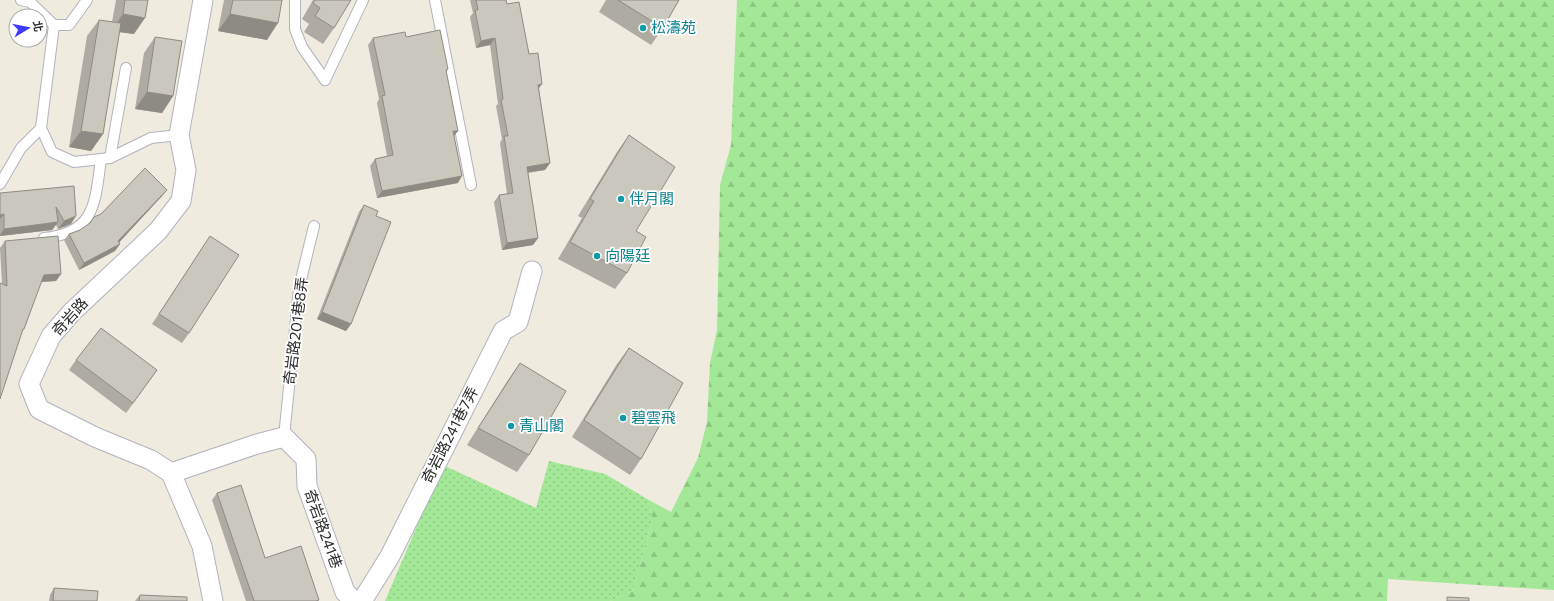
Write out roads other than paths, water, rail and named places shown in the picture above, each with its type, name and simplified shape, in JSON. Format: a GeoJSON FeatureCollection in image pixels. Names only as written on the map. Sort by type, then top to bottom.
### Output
{"type":"FeatureCollection","features":[{"type":"Feature","properties":{"kind":"street","name":"奇岩路"},"geometry":{"type":"LineString","coordinates":[[171,473],[151,460],[95,438],[39,409],[29,384],[51,336],[72,312],[158,230],[181,201],[186,170],[179,135],[203,0]]}},
{"type":"Feature","properties":{"kind":"street","name":"奇岩路241巷7弄"},"geometry":{"type":"LineString","coordinates":[[362,601],[390,556],[502,331],[518,322],[532,271]]}},
{"type":"Feature","properties":{"kind":"street"},"geometry":{"type":"LineString","coordinates":[[213,601],[202,546],[171,473],[257,444],[284,437]]}},
{"type":"Feature","properties":{"kind":"street","name":"奇岩路241巷"},"geometry":{"type":"LineString","coordinates":[[284,437],[306,459],[307,486],[345,592],[354,601]]}},
{"type":"Feature","properties":{"kind":"lane"},"geometry":{"type":"LineString","coordinates":[[21,0],[30,2],[54,24],[70,25],[87,0]]}},
{"type":"Feature","properties":{"kind":"lane"},"geometry":{"type":"LineString","coordinates":[[295,0],[295,29],[302,47],[325,80],[363,0]]}},
{"type":"Feature","properties":{"kind":"lane"},"geometry":{"type":"LineString","coordinates":[[435,0],[471,185]]}},
{"type":"Feature","properties":{"kind":"lane"},"geometry":{"type":"LineString","coordinates":[[54,24],[42,128],[52,152],[74,162],[106,159],[151,138],[179,135]]}},
{"type":"Feature","properties":{"kind":"lane"},"geometry":{"type":"LineString","coordinates":[[33,239],[57,236],[72,231],[81,225],[96,200],[126,68]]}},
{"type":"Feature","properties":{"kind":"lane"},"geometry":{"type":"LineString","coordinates":[[0,184],[21,148],[42,128]]}},
{"type":"Feature","properties":{"kind":"lane","name":"奇岩路201巷8弄"},"geometry":{"type":"LineString","coordinates":[[284,437],[300,288],[314,226]]}},
{"type":"Feature","properties":{"kind":"place","name":"松濤苑"},"geometry":{"type":"Point","coordinates":[643,28]}},
{"type":"Feature","properties":{"kind":"place","name":"伴月閣"},"geometry":{"type":"Point","coordinates":[621,199]}},
{"type":"Feature","properties":{"kind":"place","name":"向陽廷"},"geometry":{"type":"Point","coordinates":[597,256]}},
{"type":"Feature","properties":{"kind":"place","name":"碧雲飛"},"geometry":{"type":"Point","coordinates":[623,418]}},
{"type":"Feature","properties":{"kind":"place","name":"青山閣"},"geometry":{"type":"Point","coordinates":[511,426]}}]}
